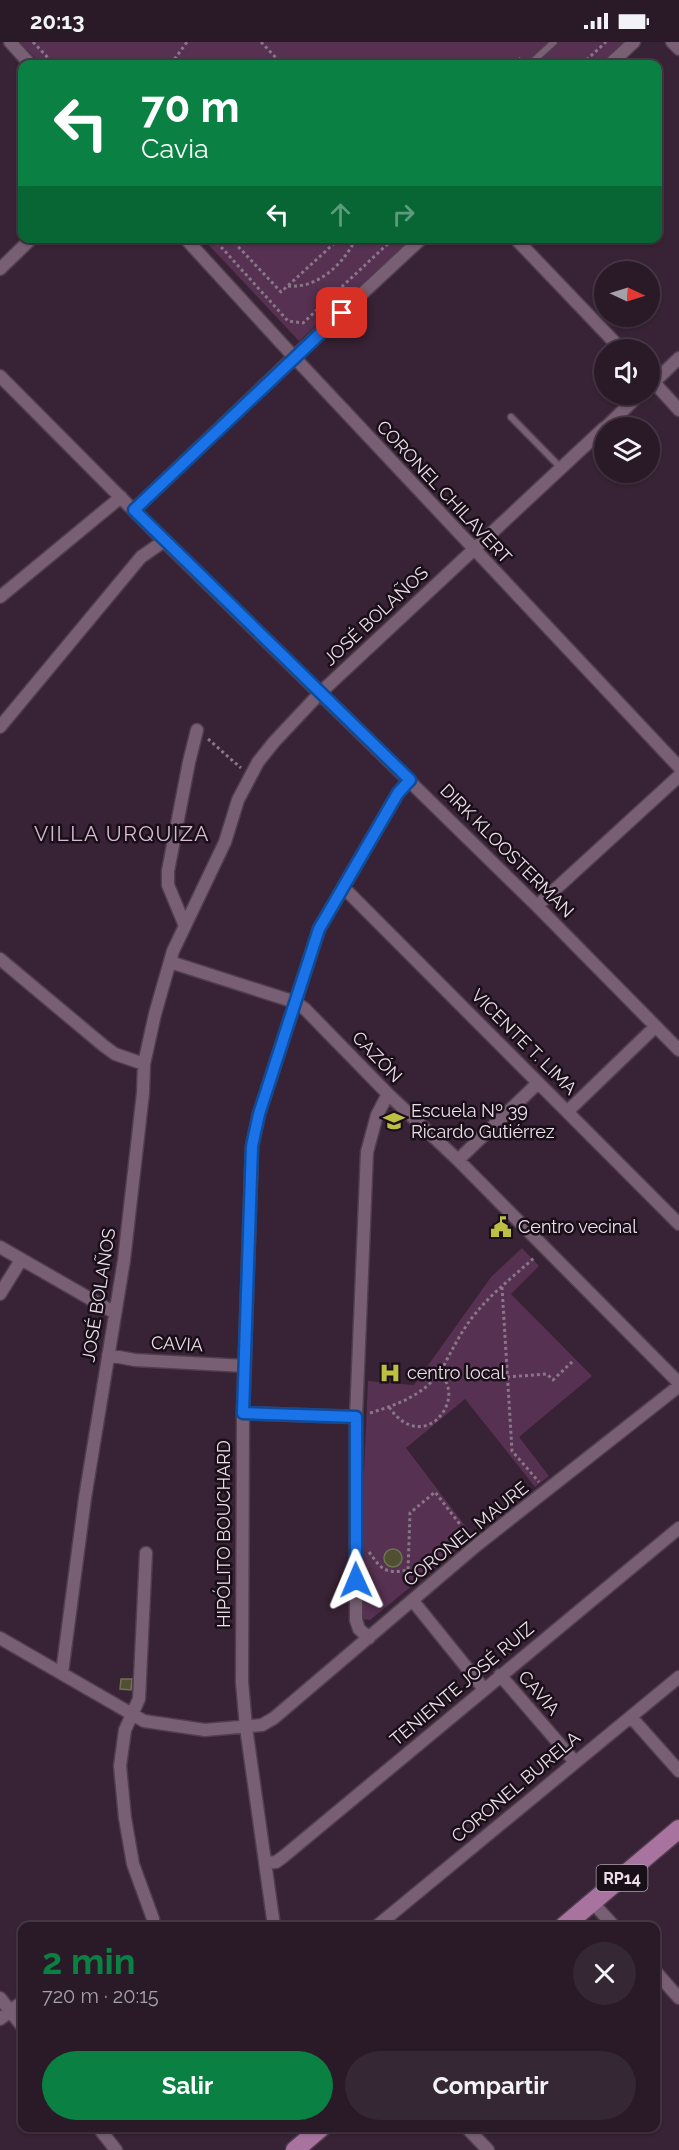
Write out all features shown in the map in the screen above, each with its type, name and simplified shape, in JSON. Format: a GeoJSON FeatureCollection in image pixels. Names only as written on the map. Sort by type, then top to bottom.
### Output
{"type":"FeatureCollection","features":[{"type":"Feature","properties":{"kind":"main road","name":"RP14"},"geometry":{"type":"LineString","coordinates":[[569,1922],[679,1829]]}},
{"type":"Feature","properties":{"kind":"main road"},"geometry":{"type":"LineString","coordinates":[[295,2150],[316,2132]]}},
{"type":"Feature","properties":{"kind":"street"},"geometry":{"type":"LineString","coordinates":[[10,42],[26,60]]}},
{"type":"Feature","properties":{"kind":"street"},"geometry":{"type":"LineString","coordinates":[[614,60],[634,42]]}},
{"type":"Feature","properties":{"kind":"street"},"geometry":{"type":"LineString","coordinates":[[672,42],[679,49]]}},
{"type":"Feature","properties":{"kind":"street"},"geometry":{"type":"LineString","coordinates":[[0,269],[27,243]]}},
{"type":"Feature","properties":{"kind":"street","name":"CORONEL CHILAVERT"},"geometry":{"type":"LineString","coordinates":[[190,243],[679,767]]}},
{"type":"Feature","properties":{"kind":"street"},"geometry":{"type":"LineString","coordinates":[[134,510],[417,243]]}},
{"type":"Feature","properties":{"kind":"street"},"geometry":{"type":"LineString","coordinates":[[520,243],[611,339]]}},
{"type":"Feature","properties":{"kind":"street"},"geometry":{"type":"LineString","coordinates":[[660,374],[679,358]]}},
{"type":"Feature","properties":{"kind":"street","name":"DIRK KLOOSTERMAN"},"geometry":{"type":"LineString","coordinates":[[0,376],[164,541],[537,906],[679,1050]]}},
{"type":"Feature","properties":{"kind":"street"},"geometry":{"type":"LineString","coordinates":[[660,391],[679,410]]}},
{"type":"Feature","properties":{"kind":"street","name":"JOSÉ BOLAÑOS"},"geometry":{"type":"LineString","coordinates":[[616,417],[629,405]]}},
{"type":"Feature","properties":{"kind":"street","name":"JOSÉ BOLAÑOS"},"geometry":{"type":"LineString","coordinates":[[62,1673],[82,1518],[129,1216],[143,1093],[144,1064],[170,962],[225,842],[238,800],[250,775],[274,742],[320,693],[594,438]]}},
{"type":"Feature","properties":{"kind":"street"},"geometry":{"type":"LineString","coordinates":[[0,597],[121,497]]}},
{"type":"Feature","properties":{"kind":"street"},"geometry":{"type":"LineString","coordinates":[[0,727],[141,557],[164,541]]}},
{"type":"Feature","properties":{"kind":"street"},"geometry":{"type":"LineString","coordinates":[[185,926],[168,885],[168,871],[197,730]]}},
{"type":"Feature","properties":{"kind":"street"},"geometry":{"type":"LineString","coordinates":[[537,906],[679,776]]}},
{"type":"Feature","properties":{"kind":"street","name":"HIPÓLITO BOUCHARD"},"geometry":{"type":"LineString","coordinates":[[273,1922],[246,1727],[242,1682],[243,1413],[252,1146],[259,1114],[319,929],[398,793],[410,780]]}},
{"type":"Feature","properties":{"kind":"street","name":"VICENTE T. LIMA"},"geometry":{"type":"LineString","coordinates":[[343,887],[679,1224]]}},
{"type":"Feature","properties":{"kind":"street"},"geometry":{"type":"LineString","coordinates":[[0,959],[104,1046],[115,1054],[144,1064]]}},
{"type":"Feature","properties":{"kind":"street","name":"CAZÓN"},"geometry":{"type":"LineString","coordinates":[[170,962],[295,1002],[306,1009],[388,1094],[458,1160],[679,1384]]}},
{"type":"Feature","properties":{"kind":"street"},"geometry":{"type":"LineString","coordinates":[[568,1111],[655,1027]]}},
{"type":"Feature","properties":{"kind":"street"},"geometry":{"type":"LineString","coordinates":[[458,1160],[538,1083]]}},
{"type":"Feature","properties":{"kind":"street"},"geometry":{"type":"LineString","coordinates":[[369,1638],[359,1629],[356,1620],[356,1417],[367,1152],[377,1115],[388,1094]]}},
{"type":"Feature","properties":{"kind":"street"},"geometry":{"type":"LineString","coordinates":[[0,1247],[115,1313]]}},
{"type":"Feature","properties":{"kind":"street"},"geometry":{"type":"LineString","coordinates":[[0,1294],[21,1260]]}},
{"type":"Feature","properties":{"kind":"street","name":"CAVIA"},"geometry":{"type":"LineString","coordinates":[[108,1355],[135,1360],[245,1366]]}},
{"type":"Feature","properties":{"kind":"street","name":"CORONEL MAURE"},"geometry":{"type":"LineString","coordinates":[[0,1638],[144,1721],[205,1730],[262,1725],[274,1718],[477,1545],[679,1384]]}},
{"type":"Feature","properties":{"kind":"street"},"geometry":{"type":"LineString","coordinates":[[243,1413],[356,1417]]}},
{"type":"Feature","properties":{"kind":"street","name":"TENIENTE JOSÉ RUIZ"},"geometry":{"type":"LineString","coordinates":[[266,1863],[276,1862],[283,1857],[679,1528]]}},
{"type":"Feature","properties":{"kind":"street"},"geometry":{"type":"LineString","coordinates":[[146,1554],[139,1699],[125,1730],[120,1766],[125,1818],[133,1864],[153,1922]]}},
{"type":"Feature","properties":{"kind":"street"},"geometry":{"type":"LineString","coordinates":[[413,1601],[484,1689]]}},
{"type":"Feature","properties":{"kind":"street","name":"CAVIA"},"geometry":{"type":"LineString","coordinates":[[500,1675],[575,1761]]}},
{"type":"Feature","properties":{"kind":"street","name":"CORONEL BURELA"},"geometry":{"type":"LineString","coordinates":[[382,1922],[679,1677]]}},
{"type":"Feature","properties":{"kind":"street"},"geometry":{"type":"LineString","coordinates":[[631,1717],[679,1771]]}},
{"type":"Feature","properties":{"kind":"street"},"geometry":{"type":"LineString","coordinates":[[592,1902],[610,1922]]}},
{"type":"Feature","properties":{"kind":"street"},"geometry":{"type":"LineString","coordinates":[[660,1977],[679,1998]]}},
{"type":"Feature","properties":{"kind":"street"},"geometry":{"type":"LineString","coordinates":[[0,1998],[18,2021]]}},
{"type":"Feature","properties":{"kind":"street"},"geometry":{"type":"LineString","coordinates":[[0,2019],[18,2005]]}},
{"type":"Feature","properties":{"kind":"street"},"geometry":{"type":"LineString","coordinates":[[102,2132],[116,2150]]}},
{"type":"Feature","properties":{"kind":"street"},"geometry":{"type":"LineString","coordinates":[[471,2132],[488,2150]]}},
{"type":"Feature","properties":{"kind":"lane"},"geometry":{"type":"LineString","coordinates":[[534,60],[554,42]]}},
{"type":"Feature","properties":{"kind":"lane"},"geometry":{"type":"LineString","coordinates":[[512,417],[561,468]]}},
{"type":"Feature","properties":{"kind":"path"},"geometry":{"type":"LineString","coordinates":[[33,42],[49,59]]}},
{"type":"Feature","properties":{"kind":"path"},"geometry":{"type":"LineString","coordinates":[[174,60],[187,42]]}},
{"type":"Feature","properties":{"kind":"path"},"geometry":{"type":"LineString","coordinates":[[261,42],[278,60]]}},
{"type":"Feature","properties":{"kind":"path"},"geometry":{"type":"LineString","coordinates":[[586,60],[606,42]]}},
{"type":"Feature","properties":{"kind":"path"},"geometry":{"type":"LineString","coordinates":[[218,243],[288,321],[303,323],[389,243]]}},
{"type":"Feature","properties":{"kind":"path"},"geometry":{"type":"LineString","coordinates":[[235,243],[281,292],[335,243]]}},
{"type":"Feature","properties":{"kind":"path"},"geometry":{"type":"LineString","coordinates":[[288,286],[310,285],[324,277],[353,243]]}},
{"type":"Feature","properties":{"kind":"path"},"geometry":{"type":"LineString","coordinates":[[197,730],[250,775]]}},
{"type":"Feature","properties":{"kind":"path"},"geometry":{"type":"LineString","coordinates":[[356,1417],[389,1407],[419,1393],[438,1373],[472,1317],[545,1248]]}},
{"type":"Feature","properties":{"kind":"path"},"geometry":{"type":"LineString","coordinates":[[502,1287],[512,1451],[547,1491]]}},
{"type":"Feature","properties":{"kind":"path"},"geometry":{"type":"LineString","coordinates":[[507,1377],[547,1374],[553,1380],[574,1360]]}},
{"type":"Feature","properties":{"kind":"path"},"geometry":{"type":"LineString","coordinates":[[389,1407],[400,1420],[409,1426],[422,1426],[440,1417],[445,1411],[448,1395],[447,1381],[438,1373]]}},
{"type":"Feature","properties":{"kind":"path"},"geometry":{"type":"LineString","coordinates":[[355,1539],[363,1538],[368,1552],[381,1568],[387,1571],[408,1570],[410,1513],[435,1492],[477,1545]]}},
{"type":"Feature","properties":{"kind":"shaded area"},"geometry":{"type":"Polygon","coordinates":[[[20,42],[624,42],[604,60],[37,60],[20,42]]]}},
{"type":"Feature","properties":{"kind":"shaded area"},"geometry":{"type":"Polygon","coordinates":[[[207,243],[407,243],[299,341],[207,243]]]}},
{"type":"Feature","properties":{"kind":"shaded area"},"geometry":{"type":"Polygon","coordinates":[[[522,1248],[539,1266],[511,1294],[592,1376],[519,1437],[549,1476],[535,1487],[465,1399],[406,1448],[473,1536],[370,1620],[361,1619],[358,1611],[368,1381],[414,1385],[491,1277],[522,1248]]]}},
{"type":"Feature","properties":{"kind":"building"},"geometry":{"type":"Polygon","coordinates":[[[389,1549],[397,1549],[402,1554],[400,1565],[389,1567],[384,1562],[384,1554],[389,1549]]]}},
{"type":"Feature","properties":{"kind":"building"},"geometry":{"type":"Polygon","coordinates":[[[121,1679],[132,1679],[131,1690],[120,1689],[121,1679]]]}},
{"type":"Feature","properties":{"kind":"place","name":"Escuela Nº 39 Ricardo Gutiérrez"},"geometry":{"type":"Point","coordinates":[394,1121]}},
{"type":"Feature","properties":{"kind":"place","name":"Centro vecinal"},"geometry":{"type":"Point","coordinates":[501,1227]}},
{"type":"Feature","properties":{"kind":"place","name":"centro local"},"geometry":{"type":"Point","coordinates":[390,1373]}},
{"type":"Feature","properties":{"kind":"district","name":"VILLA URQUIZA"},"geometry":{"type":"Point","coordinates":[122,834]}},
{"type":"Feature","properties":{"kind":"route"},"geometry":{"type":"LineString","coordinates":[[342,313],[134,510],[410,780],[398,793],[319,929],[259,1114],[252,1146],[243,1413],[356,1417],[356,1580]]}}]}
